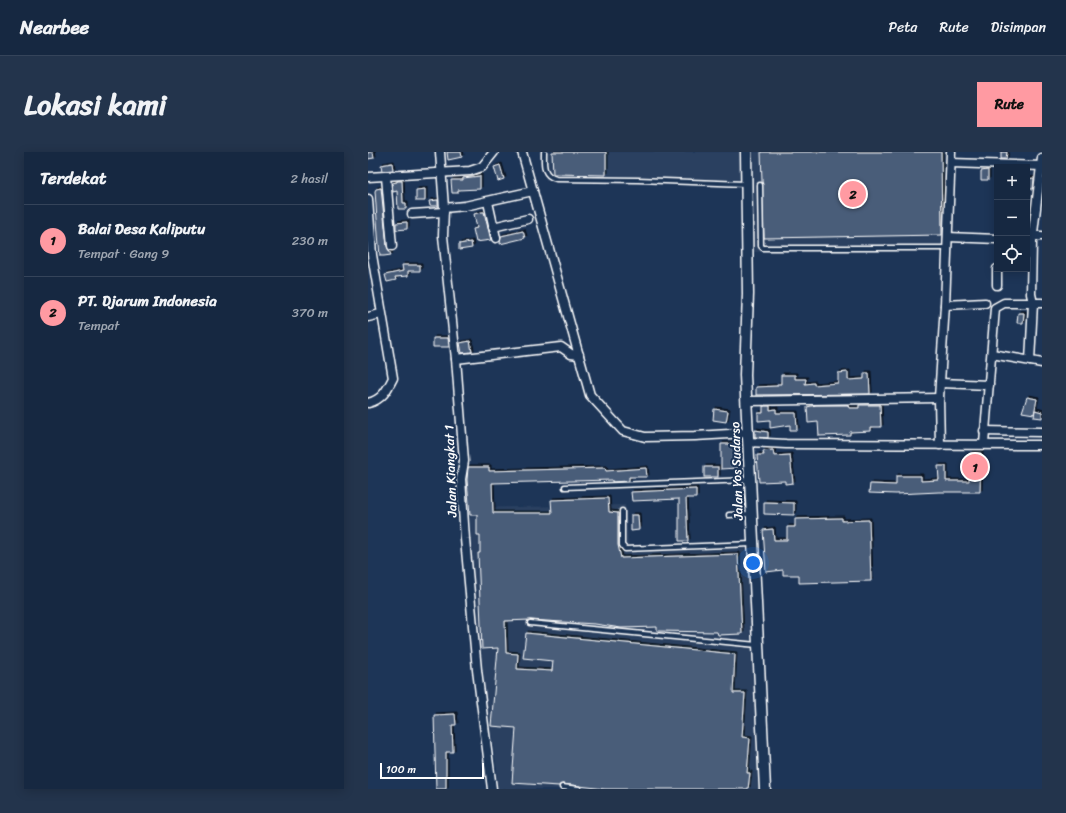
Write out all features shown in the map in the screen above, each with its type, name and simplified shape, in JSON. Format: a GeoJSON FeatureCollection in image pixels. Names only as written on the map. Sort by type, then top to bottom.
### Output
{"type":"FeatureCollection","features":[{"type":"Feature","properties":{"kind":"street","name":"Jalan Kiangkat 1"},"geometry":{"type":"LineString","coordinates":[[440,152],[444,210],[443,236],[456,359],[464,461],[461,479],[465,538],[477,670],[492,789]]}},
{"type":"Feature","properties":{"kind":"street"},"geometry":{"type":"LineString","coordinates":[[368,177],[386,177],[442,171],[470,171],[482,167],[494,152]]}},
{"type":"Feature","properties":{"kind":"street"},"geometry":{"type":"LineString","coordinates":[[522,152],[590,395],[623,431],[645,437],[695,436],[748,438],[786,444],[1042,445]]}},
{"type":"Feature","properties":{"kind":"street","name":"Jalan Yos Sudarso"},"geometry":{"type":"LineString","coordinates":[[746,152],[748,294],[745,375],[765,789]]}},
{"type":"Feature","properties":{"kind":"street"},"geometry":{"type":"LineString","coordinates":[[940,445],[939,398],[946,305],[951,152]]}},
{"type":"Feature","properties":{"kind":"street"},"geometry":{"type":"LineString","coordinates":[[951,163],[1042,163],[1031,239],[1030,294],[1033,304],[1030,361]]}},
{"type":"Feature","properties":{"kind":"street"},"geometry":{"type":"LineString","coordinates":[[386,177],[392,246]]}},
{"type":"Feature","properties":{"kind":"street"},"geometry":{"type":"LineString","coordinates":[[412,214],[488,202],[533,191]]}},
{"type":"Feature","properties":{"kind":"street"},"geometry":{"type":"LineString","coordinates":[[368,199],[370,256],[393,378],[387,392],[378,399],[368,403]]}},
{"type":"Feature","properties":{"kind":"street"},"geometry":{"type":"LineString","coordinates":[[488,202],[496,238]]}},
{"type":"Feature","properties":{"kind":"street"},"geometry":{"type":"LineString","coordinates":[[494,227],[528,219]]}},
{"type":"Feature","properties":{"kind":"street"},"geometry":{"type":"LineString","coordinates":[[1031,239],[1042,236]]}},
{"type":"Feature","properties":{"kind":"street"},"geometry":{"type":"LineString","coordinates":[[948,237],[994,239]]}},
{"type":"Feature","properties":{"kind":"street"},"geometry":{"type":"LineString","coordinates":[[997,272],[997,285]]}},
{"type":"Feature","properties":{"kind":"street"},"geometry":{"type":"LineString","coordinates":[[946,305],[985,303]]}},
{"type":"Feature","properties":{"kind":"street"},"geometry":{"type":"LineString","coordinates":[[984,444],[992,354],[994,308],[1004,303],[1042,303]]}},
{"type":"Feature","properties":{"kind":"street"},"geometry":{"type":"LineString","coordinates":[[368,317],[381,314]]}},
{"type":"Feature","properties":{"kind":"street"},"geometry":{"type":"LineString","coordinates":[[456,359],[562,347],[571,354],[579,355]]}},
{"type":"Feature","properties":{"kind":"street"},"geometry":{"type":"LineString","coordinates":[[992,354],[1006,356],[1015,360],[1042,363]]}},
{"type":"Feature","properties":{"kind":"street"},"geometry":{"type":"LineString","coordinates":[[941,383],[989,385]]}},
{"type":"Feature","properties":{"kind":"street"},"geometry":{"type":"LineString","coordinates":[[746,400],[939,398]]}},
{"type":"Feature","properties":{"kind":"street"},"geometry":{"type":"LineString","coordinates":[[984,431],[1042,432]]}},
{"type":"Feature","properties":{"kind":"lane"},"geometry":{"type":"LineString","coordinates":[[544,152],[544,171],[550,178],[556,179],[747,184]]}},
{"type":"Feature","properties":{"kind":"lane"},"geometry":{"type":"LineString","coordinates":[[760,185],[760,246],[767,250],[947,248]]}},
{"type":"Feature","properties":{"kind":"lane"},"geometry":{"type":"LineString","coordinates":[[565,487],[750,480]]}},
{"type":"Feature","properties":{"kind":"lane"},"geometry":{"type":"LineString","coordinates":[[622,511],[622,545],[625,549],[752,544]]}},
{"type":"Feature","properties":{"kind":"lane"},"geometry":{"type":"LineString","coordinates":[[729,515],[751,514]]}},
{"type":"Feature","properties":{"kind":"lane"},"geometry":{"type":"LineString","coordinates":[[530,624],[758,646]]}},
{"type":"Feature","properties":{"kind":"lane"},"geometry":{"type":"LineString","coordinates":[[562,787],[579,789]]}},
{"type":"Feature","properties":{"kind":"shaded area"},"geometry":{"type":"Polygon","coordinates":[[[539,152],[949,152],[946,252],[750,252],[750,183],[546,181],[539,152]]]}},
{"type":"Feature","properties":{"kind":"shaded area"},"geometry":{"type":"Polygon","coordinates":[[[625,505],[629,548],[746,547],[754,621],[760,789],[496,789],[497,770],[479,660],[469,508],[625,505]]]}},
{"type":"Feature","properties":{"kind":"building"},"geometry":{"type":"Polygon","coordinates":[[[368,152],[373,152],[374,158],[368,159],[368,152]]]}},
{"type":"Feature","properties":{"kind":"building"},"geometry":{"type":"Polygon","coordinates":[[[447,152],[461,152],[462,157],[448,160],[447,152]]]}},
{"type":"Feature","properties":{"kind":"building"},"geometry":{"type":"Polygon","coordinates":[[[552,152],[606,152],[606,175],[553,174],[552,152]]]}},
{"type":"Feature","properties":{"kind":"building"},"geometry":{"type":"Polygon","coordinates":[[[761,152],[941,152],[942,235],[764,238],[761,152]]]}},
{"type":"Feature","properties":{"kind":"building"},"geometry":{"type":"Polygon","coordinates":[[[1001,152],[1007,152],[1006,159],[1001,159],[1001,152]]]}},
{"type":"Feature","properties":{"kind":"building"},"geometry":{"type":"Polygon","coordinates":[[[392,163],[393,170],[382,171],[381,165],[392,163]]]}},
{"type":"Feature","properties":{"kind":"building"},"geometry":{"type":"Polygon","coordinates":[[[500,165],[504,179],[498,181],[494,167],[500,165]]]}},
{"type":"Feature","properties":{"kind":"building"},"geometry":{"type":"Polygon","coordinates":[[[988,170],[988,180],[981,180],[981,171],[988,170]]]}},
{"type":"Feature","properties":{"kind":"building"},"geometry":{"type":"Polygon","coordinates":[[[480,176],[480,189],[458,190],[458,193],[452,193],[451,180],[463,180],[463,178],[480,176]]]}},
{"type":"Feature","properties":{"kind":"building"},"geometry":{"type":"Polygon","coordinates":[[[1034,178],[1033,189],[1030,189],[1030,179],[1034,178]]]}},
{"type":"Feature","properties":{"kind":"building"},"geometry":{"type":"Polygon","coordinates":[[[402,181],[403,203],[406,203],[406,209],[398,209],[397,191],[393,192],[392,183],[402,181]]]}},
{"type":"Feature","properties":{"kind":"building"},"geometry":{"type":"Polygon","coordinates":[[[381,188],[387,246],[391,255],[384,256],[380,256],[375,191],[376,189],[381,188]]]}},
{"type":"Feature","properties":{"kind":"building"},"geometry":{"type":"Polygon","coordinates":[[[425,189],[425,201],[416,201],[416,190],[425,189]]]}},
{"type":"Feature","properties":{"kind":"building"},"geometry":{"type":"Polygon","coordinates":[[[438,200],[438,206],[430,206],[429,201],[438,200]]]}},
{"type":"Feature","properties":{"kind":"building"},"geometry":{"type":"Polygon","coordinates":[[[484,212],[491,240],[476,242],[473,229],[477,228],[474,214],[484,212]]]}},
{"type":"Feature","properties":{"kind":"building"},"geometry":{"type":"Polygon","coordinates":[[[407,222],[407,229],[396,230],[396,223],[407,222]]]}},
{"type":"Feature","properties":{"kind":"building"},"geometry":{"type":"Polygon","coordinates":[[[523,231],[525,238],[500,244],[501,236],[523,231]]]}},
{"type":"Feature","properties":{"kind":"building"},"geometry":{"type":"Polygon","coordinates":[[[471,242],[472,248],[459,250],[459,244],[471,242]]]}},
{"type":"Feature","properties":{"kind":"building"},"geometry":{"type":"Polygon","coordinates":[[[402,265],[420,265],[420,271],[408,271],[408,276],[395,277],[396,280],[387,282],[385,275],[403,271],[402,265]]]}},
{"type":"Feature","properties":{"kind":"building"},"geometry":{"type":"Polygon","coordinates":[[[1018,313],[1024,313],[1023,323],[1017,323],[1018,313]]]}},
{"type":"Feature","properties":{"kind":"building"},"geometry":{"type":"Polygon","coordinates":[[[433,338],[448,338],[449,347],[433,347],[433,338]]]}},
{"type":"Feature","properties":{"kind":"building"},"geometry":{"type":"Polygon","coordinates":[[[470,341],[472,352],[462,353],[460,343],[470,341]]]}},
{"type":"Feature","properties":{"kind":"building"},"geometry":{"type":"Polygon","coordinates":[[[848,372],[848,380],[864,379],[864,373],[869,373],[870,394],[756,395],[756,387],[777,386],[777,384],[781,384],[781,375],[795,375],[795,379],[806,379],[805,384],[814,383],[814,385],[838,383],[838,373],[848,372]]]}},
{"type":"Feature","properties":{"kind":"building"},"geometry":{"type":"Polygon","coordinates":[[[1027,397],[1037,399],[1034,414],[1022,412],[1027,397]]]}},
{"type":"Feature","properties":{"kind":"building"},"geometry":{"type":"Polygon","coordinates":[[[816,405],[848,405],[849,408],[859,408],[859,405],[880,405],[881,427],[871,427],[871,431],[850,432],[850,435],[819,436],[818,422],[808,423],[807,407],[816,405]]]}},
{"type":"Feature","properties":{"kind":"building"},"geometry":{"type":"Polygon","coordinates":[[[763,406],[770,406],[770,410],[776,409],[776,413],[796,413],[797,430],[790,430],[790,425],[770,428],[770,420],[758,421],[758,413],[763,413],[763,406]]]}},
{"type":"Feature","properties":{"kind":"building"},"geometry":{"type":"Polygon","coordinates":[[[714,409],[728,411],[726,422],[713,420],[714,409]]]}},
{"type":"Feature","properties":{"kind":"building"},"geometry":{"type":"Polygon","coordinates":[[[1035,410],[1042,412],[1042,418],[1034,417],[1035,410]]]}},
{"type":"Feature","properties":{"kind":"building"},"geometry":{"type":"Polygon","coordinates":[[[755,430],[768,432],[768,438],[755,437],[755,430]]]}},
{"type":"Feature","properties":{"kind":"building"},"geometry":{"type":"Polygon","coordinates":[[[721,444],[740,444],[738,468],[721,469],[721,444]]]}},
{"type":"Feature","properties":{"kind":"building"},"geometry":{"type":"Polygon","coordinates":[[[773,450],[774,456],[790,455],[793,483],[785,484],[785,481],[759,482],[757,455],[764,455],[763,451],[773,450]]]}},
{"type":"Feature","properties":{"kind":"building"},"geometry":{"type":"Polygon","coordinates":[[[970,453],[981,453],[980,492],[896,494],[869,493],[870,484],[896,485],[896,476],[921,476],[921,481],[939,480],[938,466],[946,466],[946,481],[969,481],[970,453]]]}},
{"type":"Feature","properties":{"kind":"building"},"geometry":{"type":"Polygon","coordinates":[[[468,467],[489,467],[489,471],[605,468],[606,471],[646,468],[647,477],[629,477],[629,481],[612,482],[612,480],[492,483],[493,513],[552,513],[551,500],[608,498],[609,512],[618,513],[618,545],[621,558],[738,554],[742,634],[718,635],[717,632],[657,631],[657,627],[621,628],[595,624],[530,620],[505,621],[506,653],[518,654],[517,669],[552,671],[553,661],[523,658],[526,633],[735,654],[733,693],[745,693],[742,737],[750,738],[747,773],[750,773],[748,789],[605,789],[562,784],[559,786],[512,783],[516,728],[491,726],[498,648],[482,649],[478,553],[480,553],[480,535],[477,535],[477,515],[470,515],[467,480],[468,467]]]}},
{"type":"Feature","properties":{"kind":"building"},"geometry":{"type":"Polygon","coordinates":[[[704,467],[718,467],[718,477],[704,477],[704,467]]]}},
{"type":"Feature","properties":{"kind":"building"},"geometry":{"type":"Polygon","coordinates":[[[696,489],[696,498],[686,498],[688,541],[679,541],[679,499],[632,501],[631,492],[696,489]]]}},
{"type":"Feature","properties":{"kind":"building"},"geometry":{"type":"Polygon","coordinates":[[[764,502],[794,503],[794,515],[764,514],[764,502]]]}},
{"type":"Feature","properties":{"kind":"building"},"geometry":{"type":"Polygon","coordinates":[[[631,515],[638,515],[639,530],[631,531],[631,515]]]}},
{"type":"Feature","properties":{"kind":"building"},"geometry":{"type":"Polygon","coordinates":[[[842,518],[842,521],[869,520],[871,581],[799,583],[799,575],[783,575],[783,570],[766,572],[763,530],[773,529],[774,540],[787,540],[787,527],[795,527],[795,519],[842,518]]]}},
{"type":"Feature","properties":{"kind":"building"},"geometry":{"type":"Polygon","coordinates":[[[455,714],[456,725],[452,725],[453,752],[446,752],[446,789],[436,789],[434,715],[455,714]]]}},
{"type":"Feature","properties":{"kind":"place","name":"PT. Djarum Indonesia"},"geometry":{"type":"Point","coordinates":[853,194]}},
{"type":"Feature","properties":{"kind":"place","name":"Balai Desa Kaliputu"},"geometry":{"type":"Point","coordinates":[975,467]}}]}
